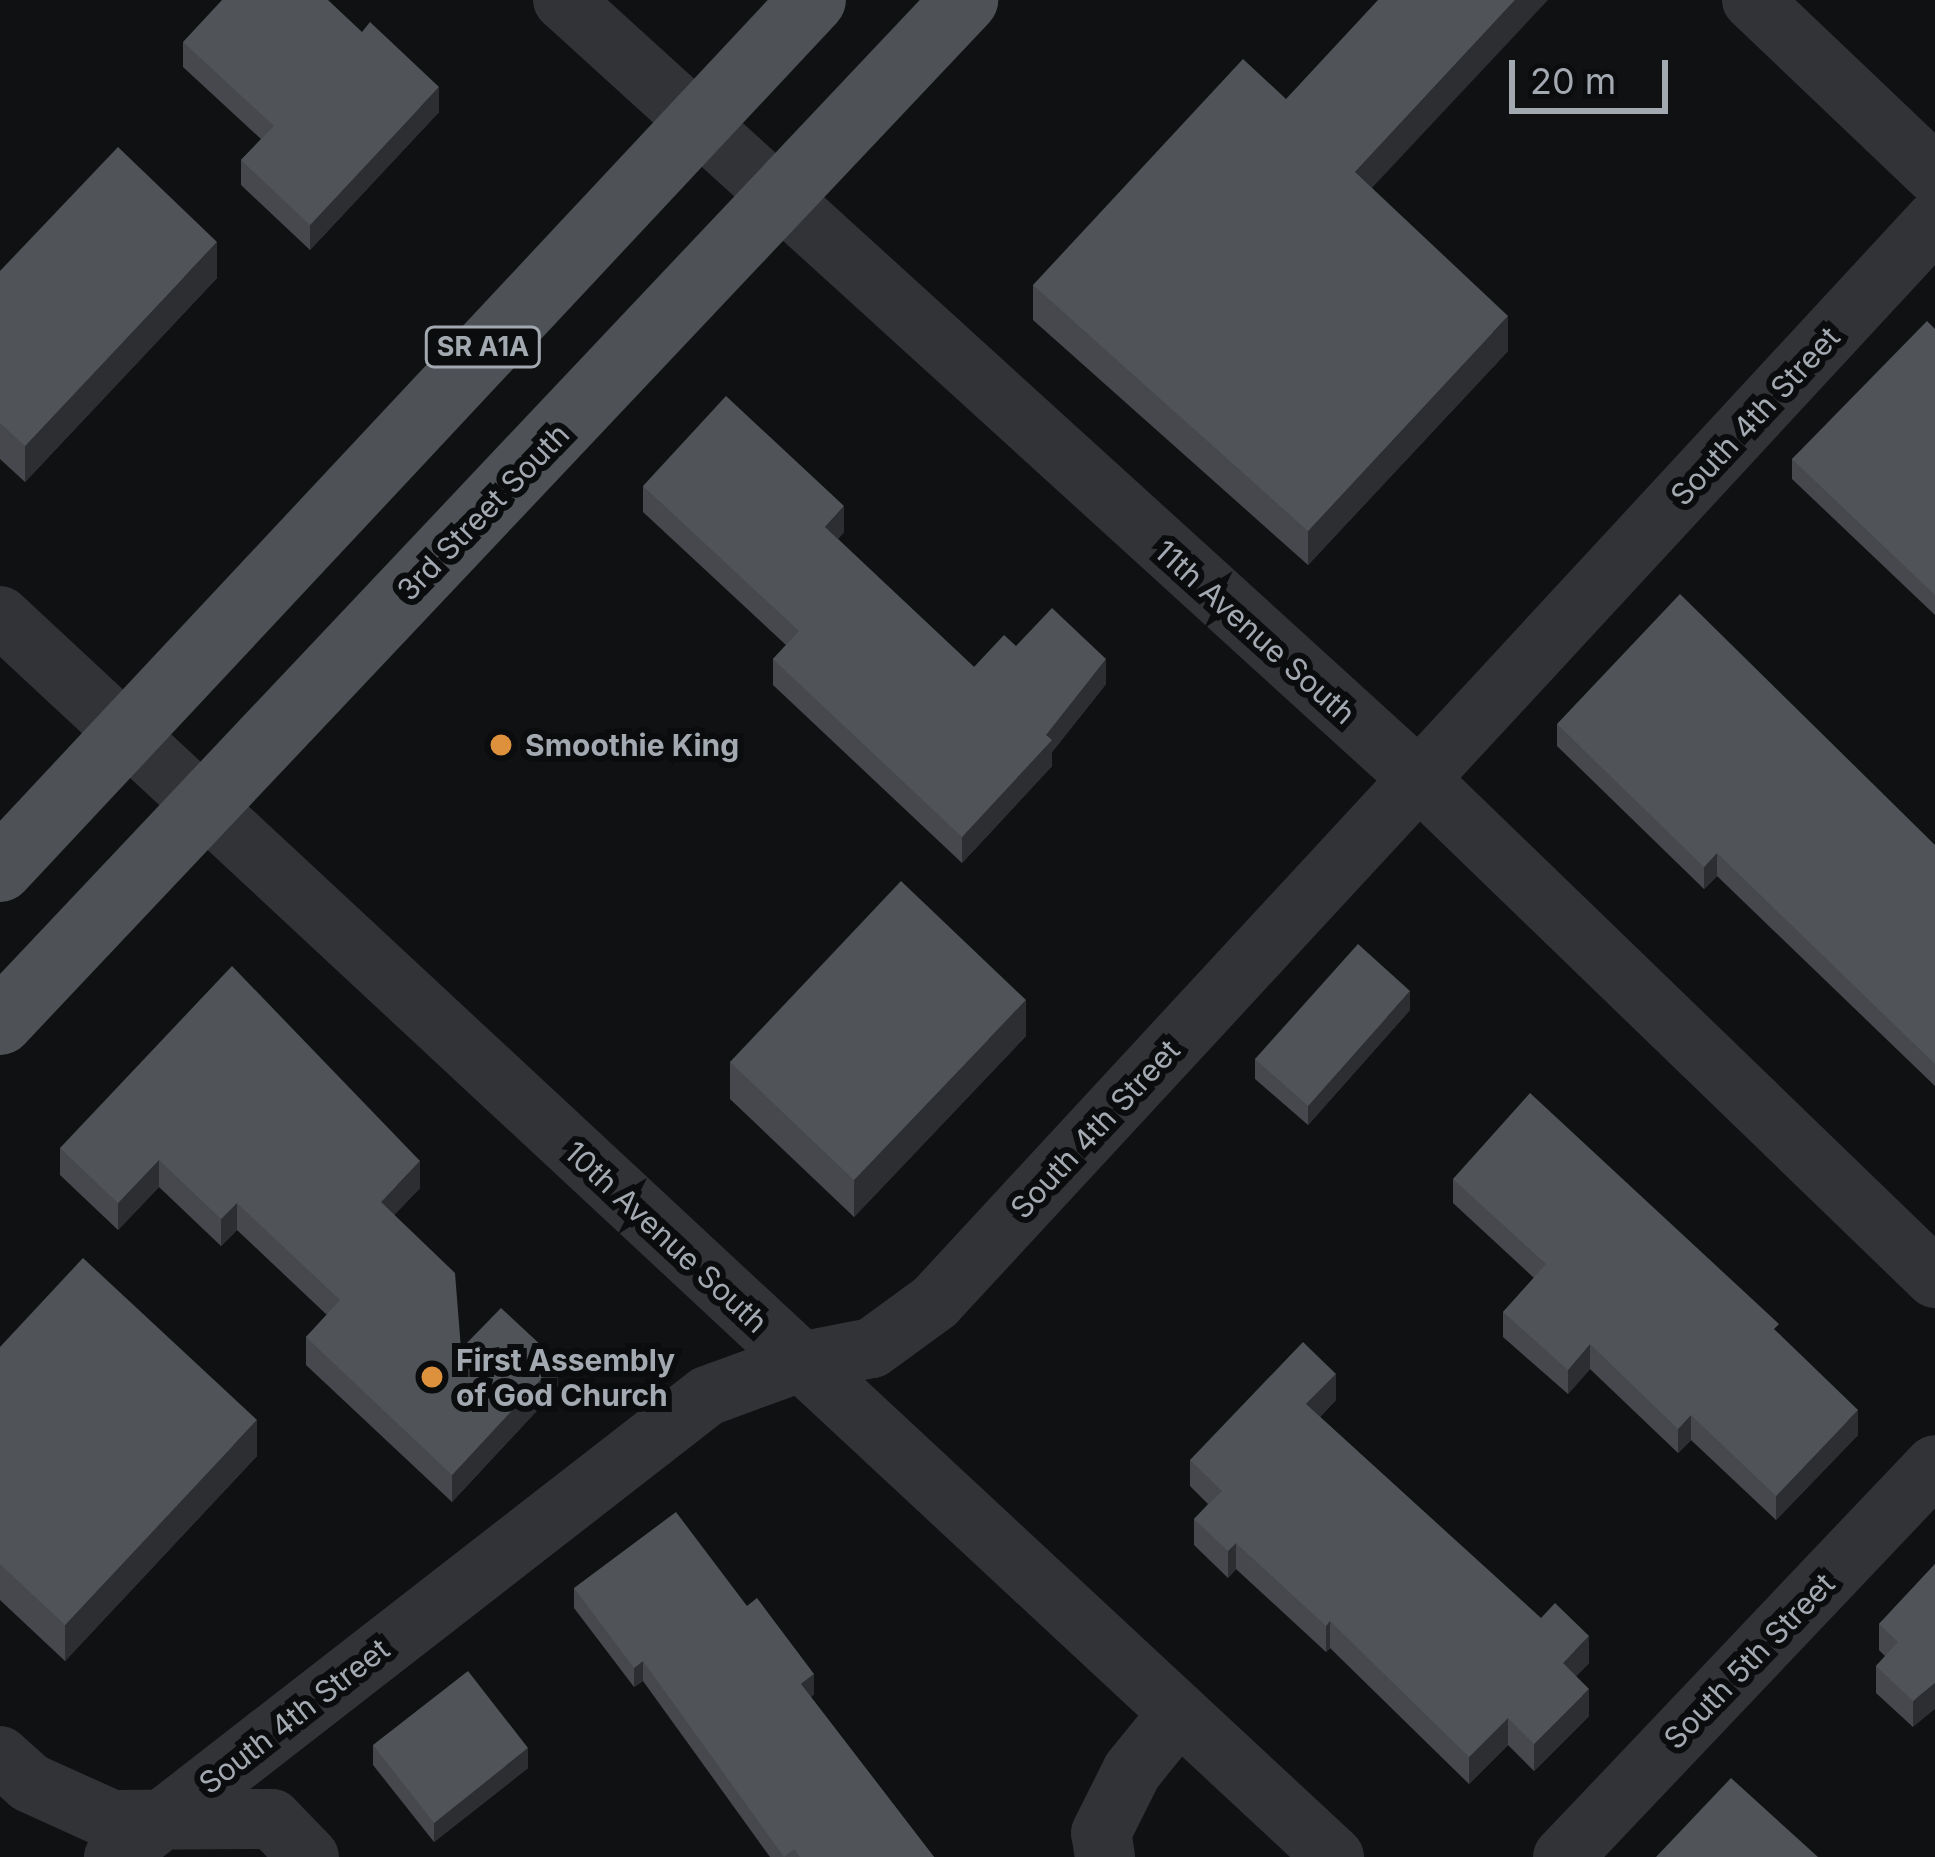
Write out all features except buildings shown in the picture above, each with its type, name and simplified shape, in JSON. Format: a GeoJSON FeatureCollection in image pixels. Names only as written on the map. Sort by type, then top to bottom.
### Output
{"type":"FeatureCollection","features":[{"type":"Feature","properties":{"kind":"main road","name":"SR A1A"},"geometry":{"type":"LineString","coordinates":[[0,869],[813,0]]}},
{"type":"Feature","properties":{"kind":"main road","name":"3rd Street South"},"geometry":{"type":"LineString","coordinates":[[0,1022],[965,0]]}},
{"type":"Feature","properties":{"kind":"street","name":"11th Avenue South"},"geometry":{"type":"LineString","coordinates":[[562,0],[778,202],[1419,779],[1935,1278]]}},
{"type":"Feature","properties":{"kind":"street"},"geometry":{"type":"LineString","coordinates":[[1752,0],[1935,174]]}},
{"type":"Feature","properties":{"kind":"street","name":"South 4th Street"},"geometry":{"type":"LineString","coordinates":[[114,1857],[707,1396],[800,1362],[872,1348],[935,1302],[1935,221]]}},
{"type":"Feature","properties":{"kind":"street","name":"10th Avenue South"},"geometry":{"type":"LineString","coordinates":[[0,616],[1334,1857]]}},
{"type":"Feature","properties":{"kind":"street","name":"South 5th Street"},"geometry":{"type":"LineString","coordinates":[[1563,1857],[1935,1465]]}},
{"type":"Feature","properties":{"kind":"street"},"geometry":{"type":"LineString","coordinates":[[1106,1857],[1101,1833],[1132,1771],[1179,1713]]}},
{"type":"Feature","properties":{"kind":"street"},"geometry":{"type":"LineString","coordinates":[[0,1756],[30,1784],[112,1820],[165,1816],[272,1820],[309,1857]]}},
{"type":"Feature","properties":{"kind":"place","name":"Smoothie King"},"geometry":{"type":"Point","coordinates":[501,745]}},
{"type":"Feature","properties":{"kind":"place","name":"First Assembly of God Church"},"geometry":{"type":"Point","coordinates":[432,1377]}}]}
